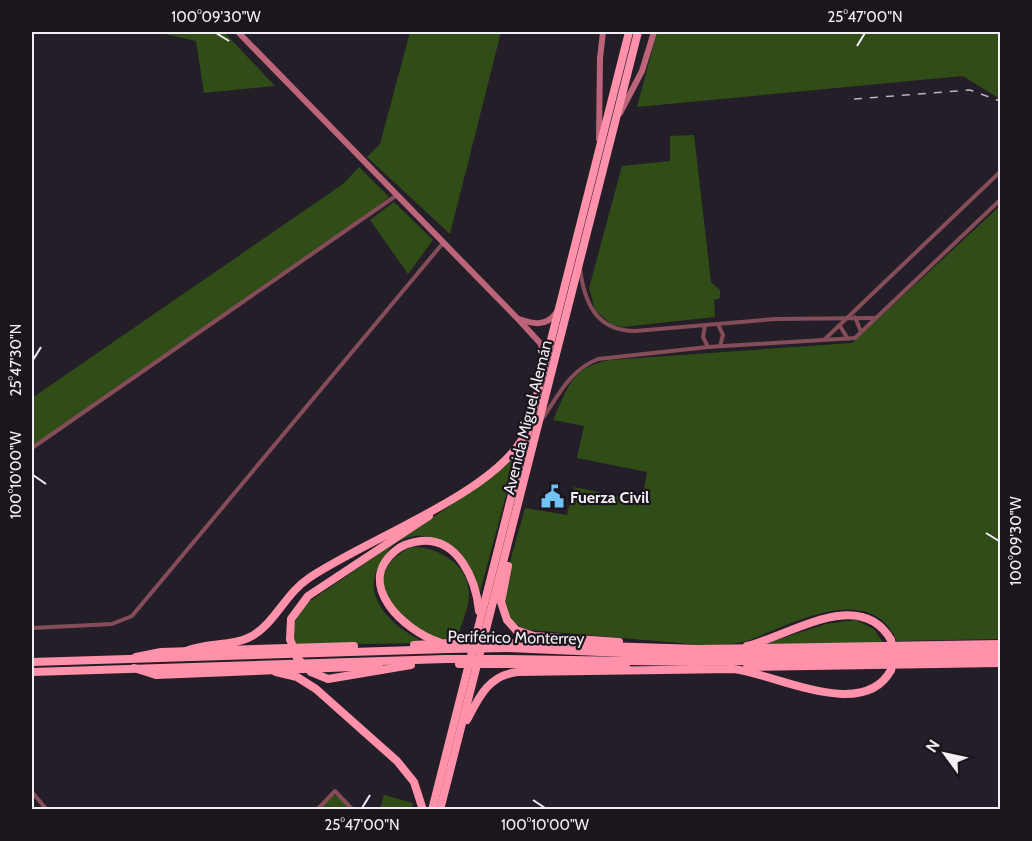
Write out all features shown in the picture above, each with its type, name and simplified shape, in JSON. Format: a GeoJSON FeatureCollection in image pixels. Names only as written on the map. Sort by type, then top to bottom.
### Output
{"type":"FeatureCollection","features":[{"type":"Feature","properties":{"kind":"highway","name":"Avenida Miguel Alemán"},"geometry":{"type":"LineString","coordinates":[[440,810],[615,125],[628,52],[629,32]]}},
{"type":"Feature","properties":{"kind":"highway","name":"Avenida Miguel Alemán"},"geometry":{"type":"LineString","coordinates":[[432,810],[556,313],[628,52],[638,32]]}},
{"type":"Feature","properties":{"kind":"highway"},"geometry":{"type":"LineString","coordinates":[[411,665],[328,679],[311,672],[297,658],[290,639],[291,619],[308,596],[417,524],[502,463],[517,448],[526,432]]}},
{"type":"Feature","properties":{"kind":"highway"},"geometry":{"type":"LineString","coordinates":[[186,651],[252,636],[267,623],[291,592],[310,576],[442,504]]}},
{"type":"Feature","properties":{"kind":"highway"},"geometry":{"type":"LineString","coordinates":[[510,535],[511,552],[501,602],[504,614],[516,630],[534,636],[591,639],[665,648]]}},
{"type":"Feature","properties":{"kind":"highway"},"geometry":{"type":"LineString","coordinates":[[446,645],[406,626],[384,597],[383,573],[387,561],[396,549],[409,543],[429,541],[449,549],[469,573],[476,592],[480,617]]}},
{"type":"Feature","properties":{"kind":"highway"},"geometry":{"type":"LineString","coordinates":[[730,649],[751,645],[817,621],[841,616],[870,619],[882,626],[891,640],[894,655],[891,670],[882,683],[871,691],[850,695],[812,689],[757,672],[734,669]]}},
{"type":"Feature","properties":{"kind":"highway"},"geometry":{"type":"LineString","coordinates":[[508,646],[730,649],[1000,644]]}},
{"type":"Feature","properties":{"kind":"highway"},"geometry":{"type":"LineString","coordinates":[[132,663],[154,653],[186,651],[446,645]]}},
{"type":"Feature","properties":{"kind":"highway","name":"Periférico Monterrey"},"geometry":{"type":"LineString","coordinates":[[32,672],[154,660],[446,645],[692,656],[1000,651]]}},
{"type":"Feature","properties":{"kind":"highway","name":"Periférico Monterrey"},"geometry":{"type":"LineString","coordinates":[[32,662],[695,662],[1000,656]]}},
{"type":"Feature","properties":{"kind":"highway"},"geometry":{"type":"LineString","coordinates":[[506,661],[681,669]]}},
{"type":"Feature","properties":{"kind":"highway"},"geometry":{"type":"LineString","coordinates":[[132,663],[156,675],[446,662]]}},
{"type":"Feature","properties":{"kind":"highway"},"geometry":{"type":"LineString","coordinates":[[461,729],[483,690],[498,678],[511,673],[1000,663]]}},
{"type":"Feature","properties":{"kind":"highway"},"geometry":{"type":"LineString","coordinates":[[248,671],[291,675],[322,694],[404,768],[417,788],[423,810]]}},
{"type":"Feature","properties":{"kind":"main road"},"geometry":{"type":"LineString","coordinates":[[238,32],[518,319],[542,346],[544,361]]}},
{"type":"Feature","properties":{"kind":"main road"},"geometry":{"type":"LineString","coordinates":[[595,171],[599,143],[600,58],[603,32]]}},
{"type":"Feature","properties":{"kind":"main road"},"geometry":{"type":"LineString","coordinates":[[615,125],[642,72],[654,32]]}},
{"type":"Feature","properties":{"kind":"main road"},"geometry":{"type":"LineString","coordinates":[[518,319],[540,324],[550,320],[556,313]]}},
{"type":"Feature","properties":{"kind":"street"},"geometry":{"type":"LineString","coordinates":[[825,339],[852,317],[1000,172]]}},
{"type":"Feature","properties":{"kind":"street"},"geometry":{"type":"LineString","coordinates":[[996,176],[1000,180]]}},
{"type":"Feature","properties":{"kind":"street"},"geometry":{"type":"LineString","coordinates":[[32,448],[398,195]]}},
{"type":"Feature","properties":{"kind":"street"},"geometry":{"type":"LineString","coordinates":[[540,422],[569,378],[585,364],[610,357],[708,347],[848,339],[861,333],[1000,200]]}},
{"type":"Feature","properties":{"kind":"street"},"geometry":{"type":"LineString","coordinates":[[32,628],[112,624],[132,616],[443,243]]}},
{"type":"Feature","properties":{"kind":"street"},"geometry":{"type":"LineString","coordinates":[[580,267],[590,309],[608,327],[635,331],[718,324],[852,317],[877,318]]}},
{"type":"Feature","properties":{"kind":"street"},"geometry":{"type":"LineString","coordinates":[[852,317],[861,333]]}},
{"type":"Feature","properties":{"kind":"street"},"geometry":{"type":"LineString","coordinates":[[718,324],[723,335],[719,347]]}},
{"type":"Feature","properties":{"kind":"street"},"geometry":{"type":"LineString","coordinates":[[705,325],[703,337],[708,347]]}},
{"type":"Feature","properties":{"kind":"street"},"geometry":{"type":"LineString","coordinates":[[840,325],[848,339]]}},
{"type":"Feature","properties":{"kind":"street"},"geometry":{"type":"LineString","coordinates":[[316,810],[335,791],[353,810]]}},
{"type":"Feature","properties":{"kind":"street"},"geometry":{"type":"LineString","coordinates":[[32,792],[47,810]]}},
{"type":"Feature","properties":{"kind":"green space"},"geometry":{"type":"Polygon","coordinates":[[[156,32],[224,32],[275,86],[204,93],[196,41],[156,32]]]}},
{"type":"Feature","properties":{"kind":"green space"},"geometry":{"type":"Polygon","coordinates":[[[410,32],[501,32],[450,234],[367,157],[380,144],[410,32]]]}},
{"type":"Feature","properties":{"kind":"green space"},"geometry":{"type":"Polygon","coordinates":[[[657,32],[1000,32],[1000,99],[963,76],[637,107],[657,32]]]}},
{"type":"Feature","properties":{"kind":"green space"},"geometry":{"type":"Polygon","coordinates":[[[694,135],[711,282],[720,290],[720,298],[714,300],[715,317],[622,327],[611,324],[595,310],[589,288],[622,166],[670,161],[670,136],[694,135]]]}},
{"type":"Feature","properties":{"kind":"green space"},"geometry":{"type":"Polygon","coordinates":[[[359,167],[389,197],[362,219],[32,447],[32,398],[343,184],[359,167]]]}},
{"type":"Feature","properties":{"kind":"green space"},"geometry":{"type":"Polygon","coordinates":[[[394,202],[433,240],[408,274],[370,220],[394,202]]]}},
{"type":"Feature","properties":{"kind":"green space"},"geometry":{"type":"Polygon","coordinates":[[[1000,206],[1000,639],[897,641],[884,623],[868,613],[849,610],[828,612],[806,618],[747,641],[714,646],[530,630],[511,621],[507,615],[505,592],[510,563],[525,508],[567,515],[574,487],[642,501],[647,472],[577,458],[584,426],[553,420],[572,380],[586,368],[610,360],[852,343],[1000,206]]]}},
{"type":"Feature","properties":{"kind":"green space"},"geometry":{"type":"Polygon","coordinates":[[[518,450],[478,600],[468,573],[451,550],[440,541],[414,536],[399,541],[389,550],[375,575],[374,588],[377,600],[393,621],[403,630],[426,643],[295,645],[295,622],[307,603],[479,486],[509,463],[518,450]]]}},
{"type":"Feature","properties":{"kind":"green space"},"geometry":{"type":"Polygon","coordinates":[[[412,547],[442,554],[459,567],[464,575],[469,596],[456,642],[438,638],[420,630],[391,604],[384,589],[384,574],[393,559],[412,547]]]}},
{"type":"Feature","properties":{"kind":"green space"},"geometry":{"type":"Polygon","coordinates":[[[856,620],[874,629],[884,644],[752,648],[826,624],[856,620]]]}},
{"type":"Feature","properties":{"kind":"green space"},"geometry":{"type":"Polygon","coordinates":[[[336,795],[351,810],[319,810],[333,796],[336,795]]]}},
{"type":"Feature","properties":{"kind":"green space"},"geometry":{"type":"Polygon","coordinates":[[[384,795],[413,803],[411,809],[380,809],[384,795]]]}},
{"type":"Feature","properties":{"kind":"railway"},"geometry":{"type":"LineString","coordinates":[[854,99],[970,90],[1000,101]]}},
{"type":"Feature","properties":{"kind":"place","name":"Fuerza Civil"},"geometry":{"type":"Point","coordinates":[552,497]}}]}
